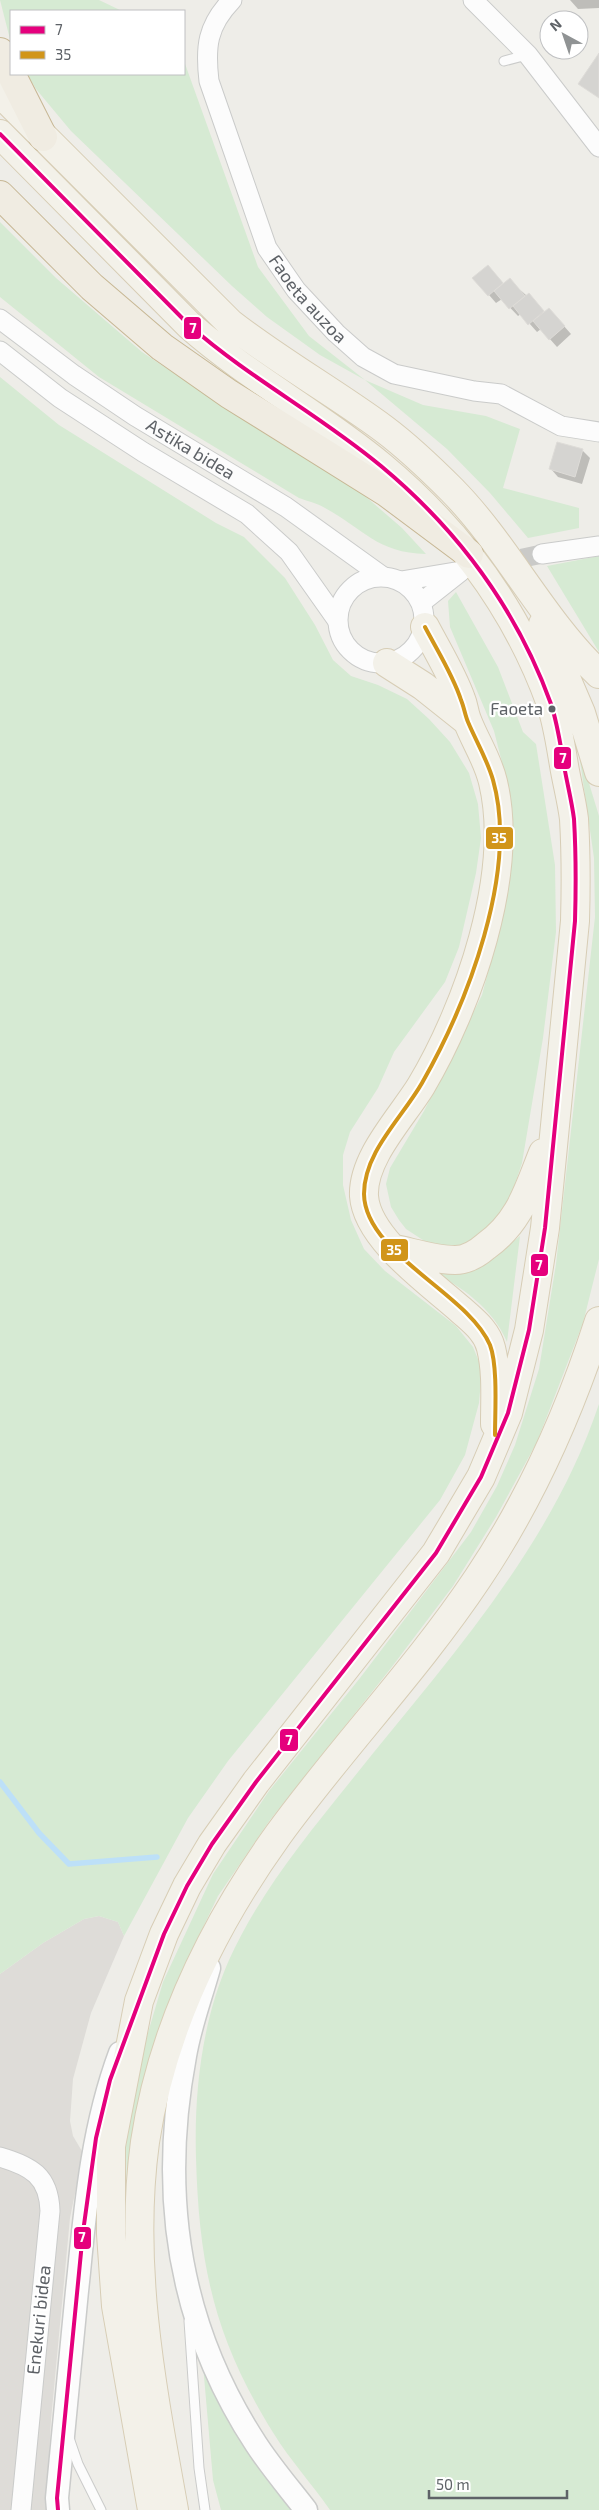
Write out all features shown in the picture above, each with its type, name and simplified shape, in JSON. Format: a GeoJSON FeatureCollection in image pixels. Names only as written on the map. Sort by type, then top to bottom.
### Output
{"type":"FeatureCollection","features":[{"type":"Feature","properties":{"kind":"highway"},"geometry":{"type":"LineString","coordinates":[[0,52],[10,72]]}},
{"type":"Feature","properties":{"kind":"highway"},"geometry":{"type":"LineString","coordinates":[[12,75],[43,138]]}},
{"type":"Feature","properties":{"kind":"highway"},"geometry":{"type":"LineString","coordinates":[[0,196],[92,287],[162,347],[201,376],[386,492],[470,554]]}},
{"type":"Feature","properties":{"kind":"main road"},"geometry":{"type":"LineString","coordinates":[[0,93],[230,323],[267,352],[384,429],[427,466],[474,514],[523,581],[592,666]]}},
{"type":"Feature","properties":{"kind":"main road"},"geometry":{"type":"LineString","coordinates":[[0,134],[189,325],[229,359],[381,466],[435,515],[470,554],[510,617],[530,654],[551,705],[574,817],[575,922],[545,1228],[529,1330],[508,1413],[481,1477],[436,1553],[256,1782],[212,1844],[187,1886],[164,1934],[139,2001],[112,2146],[111,2234],[116,2306],[152,2510]]}},
{"type":"Feature","properties":{"kind":"main road"},"geometry":{"type":"LineString","coordinates":[[523,581],[556,649],[582,713],[599,772]]}},
{"type":"Feature","properties":{"kind":"main road"},"geometry":{"type":"LineString","coordinates":[[423,614],[461,698],[467,721],[493,781],[500,833],[499,859],[488,923],[467,987],[441,1047],[422,1084],[375,1154],[367,1172],[364,1196],[370,1215],[380,1233],[393,1248],[481,1327],[488,1340],[491,1347],[495,1380],[495,1444]]}},
{"type":"Feature","properties":{"kind":"main road"},"geometry":{"type":"LineString","coordinates":[[387,663],[423,686],[467,721]]}},
{"type":"Feature","properties":{"kind":"main road"},"geometry":{"type":"LineString","coordinates":[[393,1248],[433,1258],[457,1260],[478,1253],[502,1235],[522,1208],[554,1126]]}},
{"type":"Feature","properties":{"kind":"main road"},"geometry":{"type":"LineString","coordinates":[[174,2510],[153,2393],[140,2294],[140,2202],[145,2143],[159,2075],[179,2009],[218,1930],[246,1882],[280,1832],[443,1627],[505,1536],[566,1413],[599,1321]]}},
{"type":"Feature","properties":{"kind":"street","name":"Faoeta auzoa"},"geometry":{"type":"LineString","coordinates":[[232,0],[213,25],[206,54],[209,81],[267,248],[296,290],[336,333],[363,357],[394,374],[474,391],[501,394],[561,426],[599,432]]}},
{"type":"Feature","properties":{"kind":"street"},"geometry":{"type":"LineString","coordinates":[[473,0],[528,55],[599,148]]}},
{"type":"Feature","properties":{"kind":"street","name":"Astika bidea"},"geometry":{"type":"LineString","coordinates":[[0,319],[74,375],[135,416],[278,502],[382,576]]}},
{"type":"Feature","properties":{"kind":"street","name":"Astika bidea"},"geometry":{"type":"LineString","coordinates":[[0,351],[60,398],[143,452],[228,502],[259,523],[277,538],[301,566],[338,620]]}},
{"type":"Feature","properties":{"kind":"street"},"geometry":{"type":"LineString","coordinates":[[542,554],[599,546]]}},
{"type":"Feature","properties":{"kind":"street"},"geometry":{"type":"LineString","coordinates":[[401,581],[461,571],[423,614]]}},
{"type":"Feature","properties":{"kind":"street"},"geometry":{"type":"LineString","coordinates":[[382,576],[401,581],[413,590],[423,614],[420,640],[413,651],[402,659],[387,663],[375,663],[362,659],[351,651],[343,641],[338,620],[342,602],[348,591],[358,583],[382,576]]}},
{"type":"Feature","properties":{"kind":"street"},"geometry":{"type":"LineString","coordinates":[[218,1930],[185,2054],[176,2114],[174,2189],[186,2290],[211,2360],[228,2397],[256,2444],[306,2510]]}},
{"type":"Feature","properties":{"kind":"street"},"geometry":{"type":"LineString","coordinates":[[58,2510],[64,2423],[83,2232],[96,2138],[110,2080],[139,2001]]}},
{"type":"Feature","properties":{"kind":"street","name":"Enekuri bidea"},"geometry":{"type":"LineString","coordinates":[[0,2157],[26,2165],[39,2178],[49,2194],[50,2212],[21,2510]]}},
{"type":"Feature","properties":{"kind":"lane"},"geometry":{"type":"LineString","coordinates":[[504,61],[528,55]]}},
{"type":"Feature","properties":{"kind":"lane"},"geometry":{"type":"LineString","coordinates":[[592,666],[599,683]]}},
{"type":"Feature","properties":{"kind":"lane"},"geometry":{"type":"LineString","coordinates":[[186,2290],[199,2468],[205,2510]]}},
{"type":"Feature","properties":{"kind":"lane"},"geometry":{"type":"LineString","coordinates":[[64,2423],[78,2464],[101,2510]]}},
{"type":"Feature","properties":{"kind":"shaded area"},"geometry":{"type":"Polygon","coordinates":[[[99,1916],[118,1922],[124,1936],[91,2013],[73,2079],[70,2121],[73,2136],[83,2153],[70,2218],[51,2420],[46,2510],[0,2510],[0,1974],[43,1943],[84,1919],[99,1916]]]}},
{"type":"Feature","properties":{"kind":"green space"},"geometry":{"type":"Polygon","coordinates":[[[0,0],[99,0],[120,10],[10,10],[10,39],[0,0]]]}},
{"type":"Feature","properties":{"kind":"green space"},"geometry":{"type":"Polygon","coordinates":[[[185,64],[258,267],[309,336],[365,380],[320,355],[267,317],[232,286],[71,131],[36,89],[28,75],[185,75],[185,64]]]}},
{"type":"Feature","properties":{"kind":"green space"},"geometry":{"type":"Polygon","coordinates":[[[0,222],[56,278],[142,352],[265,434],[358,490],[402,528],[426,554],[409,553],[383,545],[339,516],[322,506],[299,498],[99,377],[0,297],[0,222]]]}},
{"type":"Feature","properties":{"kind":"green space"},"geometry":{"type":"Polygon","coordinates":[[[0,377],[59,425],[216,523],[244,537],[285,578],[315,625],[333,660],[351,676],[378,685],[407,699],[450,742],[469,773],[478,804],[481,838],[476,873],[459,947],[445,982],[394,1052],[378,1088],[350,1132],[343,1155],[343,1185],[351,1220],[364,1249],[385,1271],[456,1326],[473,1347],[482,1369],[479,1403],[465,1455],[440,1500],[228,1761],[188,1818],[124,1936],[118,1922],[99,1916],[84,1919],[43,1943],[0,1974],[0,377]]]}},
{"type":"Feature","properties":{"kind":"green space"},"geometry":{"type":"Polygon","coordinates":[[[365,380],[423,405],[486,416],[520,429],[503,488],[579,508],[579,528],[528,538],[490,493],[447,449],[365,380]]]}},
{"type":"Feature","properties":{"kind":"green space"},"geometry":{"type":"Polygon","coordinates":[[[599,556],[599,652],[547,566],[599,556]]]}},
{"type":"Feature","properties":{"kind":"green space"},"geometry":{"type":"Polygon","coordinates":[[[456,592],[498,667],[523,732],[536,744],[555,865],[556,932],[543,1038],[522,1163],[508,1205],[487,1230],[468,1244],[449,1247],[432,1246],[406,1229],[391,1207],[386,1184],[390,1168],[424,1111],[482,995],[504,911],[513,830],[505,774],[494,731],[450,627],[448,601],[456,592]]]}},
{"type":"Feature","properties":{"kind":"green space"},"geometry":{"type":"Polygon","coordinates":[[[578,747],[599,816],[599,1259],[583,1323],[537,1442],[496,1517],[453,1586],[391,1668],[270,1820],[218,1896],[185,1965],[127,2196],[126,2146],[142,2053],[163,1982],[213,1874],[269,1791],[360,1678],[471,1532],[497,1486],[515,1445],[539,1369],[556,1264],[595,917],[594,858],[578,747]]]}},
{"type":"Feature","properties":{"kind":"green space"},"geometry":{"type":"Polygon","coordinates":[[[520,1236],[507,1342],[501,1330],[485,1309],[465,1291],[431,1270],[489,1261],[520,1236]]]}},
{"type":"Feature","properties":{"kind":"green space"},"geometry":{"type":"Polygon","coordinates":[[[599,1404],[599,2510],[330,2510],[280,2444],[237,2367],[224,2334],[206,2268],[198,2197],[196,2133],[198,2082],[212,2007],[229,1960],[241,1936],[254,1912],[284,1867],[333,1803],[458,1649],[524,1556],[553,1508],[578,1457],[599,1404]]]}},
{"type":"Feature","properties":{"kind":"green space"},"geometry":{"type":"Polygon","coordinates":[[[203,2365],[225,2414],[247,2449],[293,2510],[221,2510],[213,2480],[203,2365]]]}},
{"type":"Feature","properties":{"kind":"building"},"geometry":{"type":"Polygon","coordinates":[[[599,53],[599,98],[578,84],[599,53]]]}},
{"type":"Feature","properties":{"kind":"building"},"geometry":{"type":"Polygon","coordinates":[[[488,265],[503,283],[488,296],[472,278],[488,265]]]}},
{"type":"Feature","properties":{"kind":"building"},"geometry":{"type":"Polygon","coordinates":[[[510,278],[525,296],[509,309],[494,291],[510,278]]]}},
{"type":"Feature","properties":{"kind":"building"},"geometry":{"type":"Polygon","coordinates":[[[529,293],[544,311],[528,325],[513,306],[529,293]]]}},
{"type":"Feature","properties":{"kind":"building"},"geometry":{"type":"Polygon","coordinates":[[[549,308],[565,326],[549,340],[533,321],[549,308]]]}},
{"type":"Feature","properties":{"kind":"building"},"geometry":{"type":"Polygon","coordinates":[[[557,442],[583,449],[575,477],[549,469],[557,442]]]}},
{"type":"Feature","properties":{"kind":"waterway"},"geometry":{"type":"LineString","coordinates":[[0,1782],[39,1833],[69,1864],[157,1857]]}},
{"type":"Feature","properties":{"kind":"tunnel"},"geometry":{"type":"LineString","coordinates":[[467,570],[542,554]]}},
{"type":"Feature","properties":{"kind":"transit line","name":"7"},"geometry":{"type":"LineString","coordinates":[[0,134],[189,325],[236,362],[358,447],[409,491],[460,545],[503,604],[537,669],[551,704],[574,819],[575,857],[575,921],[545,1228],[529,1330],[508,1413],[481,1477],[436,1553],[256,1782],[212,1844],[187,1886],[164,1934],[110,2080],[96,2138],[83,2232],[57,2498],[58,2510]]}},
{"type":"Feature","properties":{"kind":"transit line","name":"35"},"geometry":{"type":"LineString","coordinates":[[425,627],[454,681],[468,722],[491,772],[499,816],[499,855],[494,895],[484,936],[456,1015],[422,1083],[377,1150],[370,1164],[364,1194],[369,1216],[381,1236],[461,1308],[478,1326],[490,1345],[493,1354],[495,1377],[495,1435]]}},
{"type":"Feature","properties":{"kind":"place","name":"Faoeta"},"geometry":{"type":"Point","coordinates":[552,709]}}]}
